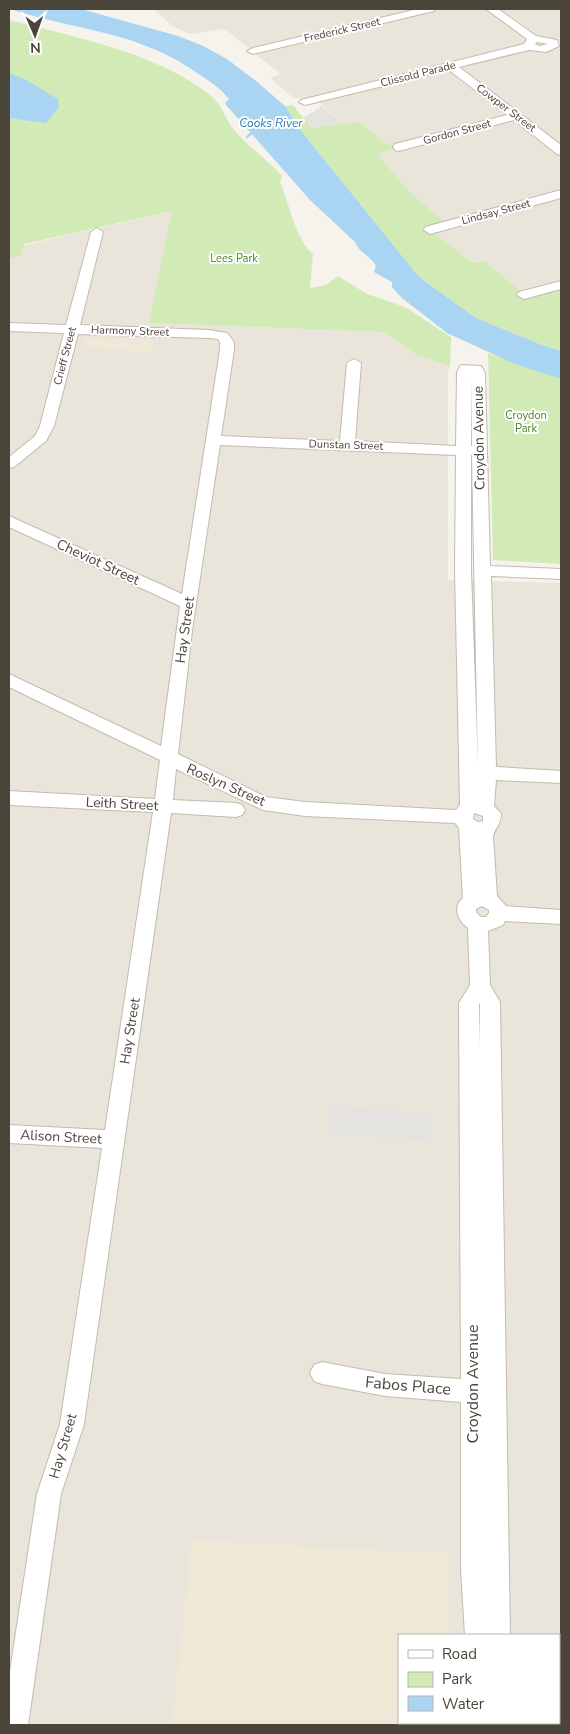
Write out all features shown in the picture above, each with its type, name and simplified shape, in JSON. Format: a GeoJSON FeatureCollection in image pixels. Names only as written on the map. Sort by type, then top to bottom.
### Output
{"type":"FeatureCollection","features":[{"type":"Feature","properties":{"kind":"street","name":"Frederick Street"},"geometry":{"type":"LineString","coordinates":[[253,51],[430,9]]}},
{"type":"Feature","properties":{"kind":"street"},"geometry":{"type":"LineString","coordinates":[[490,9],[532,43],[553,43],[561,58]]}},
{"type":"Feature","properties":{"kind":"street","name":"Clissold Parade"},"geometry":{"type":"LineString","coordinates":[[305,102],[451,66],[532,43]]}},
{"type":"Feature","properties":{"kind":"street","name":"Cowper Street"},"geometry":{"type":"LineString","coordinates":[[451,66],[561,150]]}},
{"type":"Feature","properties":{"kind":"street","name":"Gordon Street"},"geometry":{"type":"LineString","coordinates":[[399,147],[516,116]]}},
{"type":"Feature","properties":{"kind":"street","name":"Lindsay Street"},"geometry":{"type":"LineString","coordinates":[[430,230],[561,194]]}},
{"type":"Feature","properties":{"kind":"street","name":"Crieff Street"},"geometry":{"type":"LineString","coordinates":[[9,464],[41,438],[47,426],[97,232]]}},
{"type":"Feature","properties":{"kind":"street"},"geometry":{"type":"LineString","coordinates":[[524,296],[561,284]]}},
{"type":"Feature","properties":{"kind":"street","name":"Harmony Street"},"geometry":{"type":"LineString","coordinates":[[9,327],[222,336]]}},
{"type":"Feature","properties":{"kind":"street","name":"Hay Street"},"geometry":{"type":"LineString","coordinates":[[15,1725],[49,1494],[72,1424],[163,806],[188,602],[227,350],[227,342],[222,336]]}},
{"type":"Feature","properties":{"kind":"street"},"geometry":{"type":"LineString","coordinates":[[347,445],[354,363]]}},
{"type":"Feature","properties":{"kind":"street","name":"Dunstan Street"},"geometry":{"type":"LineString","coordinates":[[213,440],[472,451]]}},
{"type":"Feature","properties":{"kind":"street","name":"Croydon Avenue"},"geometry":{"type":"LineString","coordinates":[[472,451],[482,571],[487,773],[474,817]]}},
{"type":"Feature","properties":{"kind":"street","name":"Croydon Avenue"},"geometry":{"type":"LineString","coordinates":[[472,451],[465,667],[467,771],[474,817],[484,837],[487,904],[493,923],[478,924],[480,986],[469,1002],[481,1133],[484,1392],[497,1634]]}},
{"type":"Feature","properties":{"kind":"street","name":"Cheviot Street"},"geometry":{"type":"LineString","coordinates":[[9,521],[188,602]]}},
{"type":"Feature","properties":{"kind":"street"},"geometry":{"type":"LineString","coordinates":[[482,571],[561,574]]}},
{"type":"Feature","properties":{"kind":"street"},"geometry":{"type":"LineString","coordinates":[[465,667],[484,668]]}},
{"type":"Feature","properties":{"kind":"street","name":"Roslyn Street"},"geometry":{"type":"LineString","coordinates":[[9,680],[252,800],[274,806],[474,817]]}},
{"type":"Feature","properties":{"kind":"street"},"geometry":{"type":"LineString","coordinates":[[467,771],[561,777]]}},
{"type":"Feature","properties":{"kind":"street","name":"Leith Street"},"geometry":{"type":"LineString","coordinates":[[9,798],[236,810]]}},
{"type":"Feature","properties":{"kind":"street"},"geometry":{"type":"LineString","coordinates":[[487,904],[561,918]]}},
{"type":"Feature","properties":{"kind":"street","name":"Alison Street"},"geometry":{"type":"LineString","coordinates":[[9,1134],[114,1140]]}},
{"type":"Feature","properties":{"kind":"street","name":"Fabos Place"},"geometry":{"type":"LineString","coordinates":[[322,1373],[385,1385],[484,1392]]}},
{"type":"Feature","properties":{"kind":"street","name":"Croydon Avenue"},"geometry":{"type":"LineString","coordinates":[[478,1634],[474,1569],[484,1392]]}},
{"type":"Feature","properties":{"kind":"shaded area"},"geometry":{"type":"Polygon","coordinates":[[[153,9],[561,9],[561,285],[524,295],[473,263],[430,230],[447,225],[408,191],[378,154],[398,147],[384,142],[360,122],[344,125],[316,99],[293,98],[270,78],[280,74],[225,29],[190,34],[174,27],[153,9]]]}},
{"type":"Feature","properties":{"kind":"shaded area"},"geometry":{"type":"Polygon","coordinates":[[[322,106],[344,125],[311,128],[302,119],[322,106]]]}},
{"type":"Feature","properties":{"kind":"shaded area"},"geometry":{"type":"Polygon","coordinates":[[[173,211],[150,323],[384,332],[415,354],[450,366],[448,372],[448,580],[561,583],[561,1725],[9,1725],[9,259],[21,256],[24,245],[173,211]]]}},
{"type":"Feature","properties":{"kind":"shaded area"},"geometry":{"type":"Polygon","coordinates":[[[85,339],[153,340],[151,351],[82,349],[85,339]]]}},
{"type":"Feature","properties":{"kind":"shaded area"},"geometry":{"type":"Polygon","coordinates":[[[330,1106],[433,1113],[433,1141],[328,1134],[330,1106]]]}},
{"type":"Feature","properties":{"kind":"shaded area"},"geometry":{"type":"Polygon","coordinates":[[[192,1540],[449,1554],[449,1634],[398,1634],[398,1724],[449,1725],[172,1725],[192,1540]]]}},
{"type":"Feature","properties":{"kind":"green space","name":"Lees Park"},"geometry":{"type":"Polygon","coordinates":[[[9,20],[86,40],[139,57],[187,79],[209,94],[217,102],[235,131],[282,176],[280,182],[298,231],[302,241],[313,254],[310,288],[326,285],[338,276],[367,294],[405,307],[451,337],[450,366],[415,354],[384,332],[149,323],[172,211],[24,244],[21,256],[9,259],[9,20]]]}},
{"type":"Feature","properties":{"kind":"green space"},"geometry":{"type":"Polygon","coordinates":[[[293,105],[311,128],[360,122],[384,142],[399,147],[378,154],[408,191],[448,225],[430,230],[473,263],[485,261],[524,295],[561,285],[561,351],[476,318],[419,277],[302,132],[285,106],[293,105]]]}},
{"type":"Feature","properties":{"kind":"green space","name":"Croydon Park"},"geometry":{"type":"Polygon","coordinates":[[[488,353],[561,379],[561,564],[493,560],[488,353]]]}},
{"type":"Feature","properties":{"kind":"water","name":"Cooks River"},"geometry":{"type":"Polygon","coordinates":[[[10,9],[81,9],[178,36],[201,45],[227,59],[285,106],[302,132],[419,277],[476,318],[561,351],[561,379],[515,364],[447,333],[402,298],[392,287],[392,282],[374,272],[376,266],[374,262],[310,200],[227,106],[225,103],[229,99],[208,80],[177,60],[154,49],[108,34],[10,9]]]}},
{"type":"Feature","properties":{"kind":"water"},"geometry":{"type":"Polygon","coordinates":[[[9,73],[26,80],[58,99],[59,107],[46,123],[9,118],[9,73]]]}},
{"type":"Feature","properties":{"kind":"waterway"},"geometry":{"type":"LineString","coordinates":[[247,137],[255,130]]}}]}
